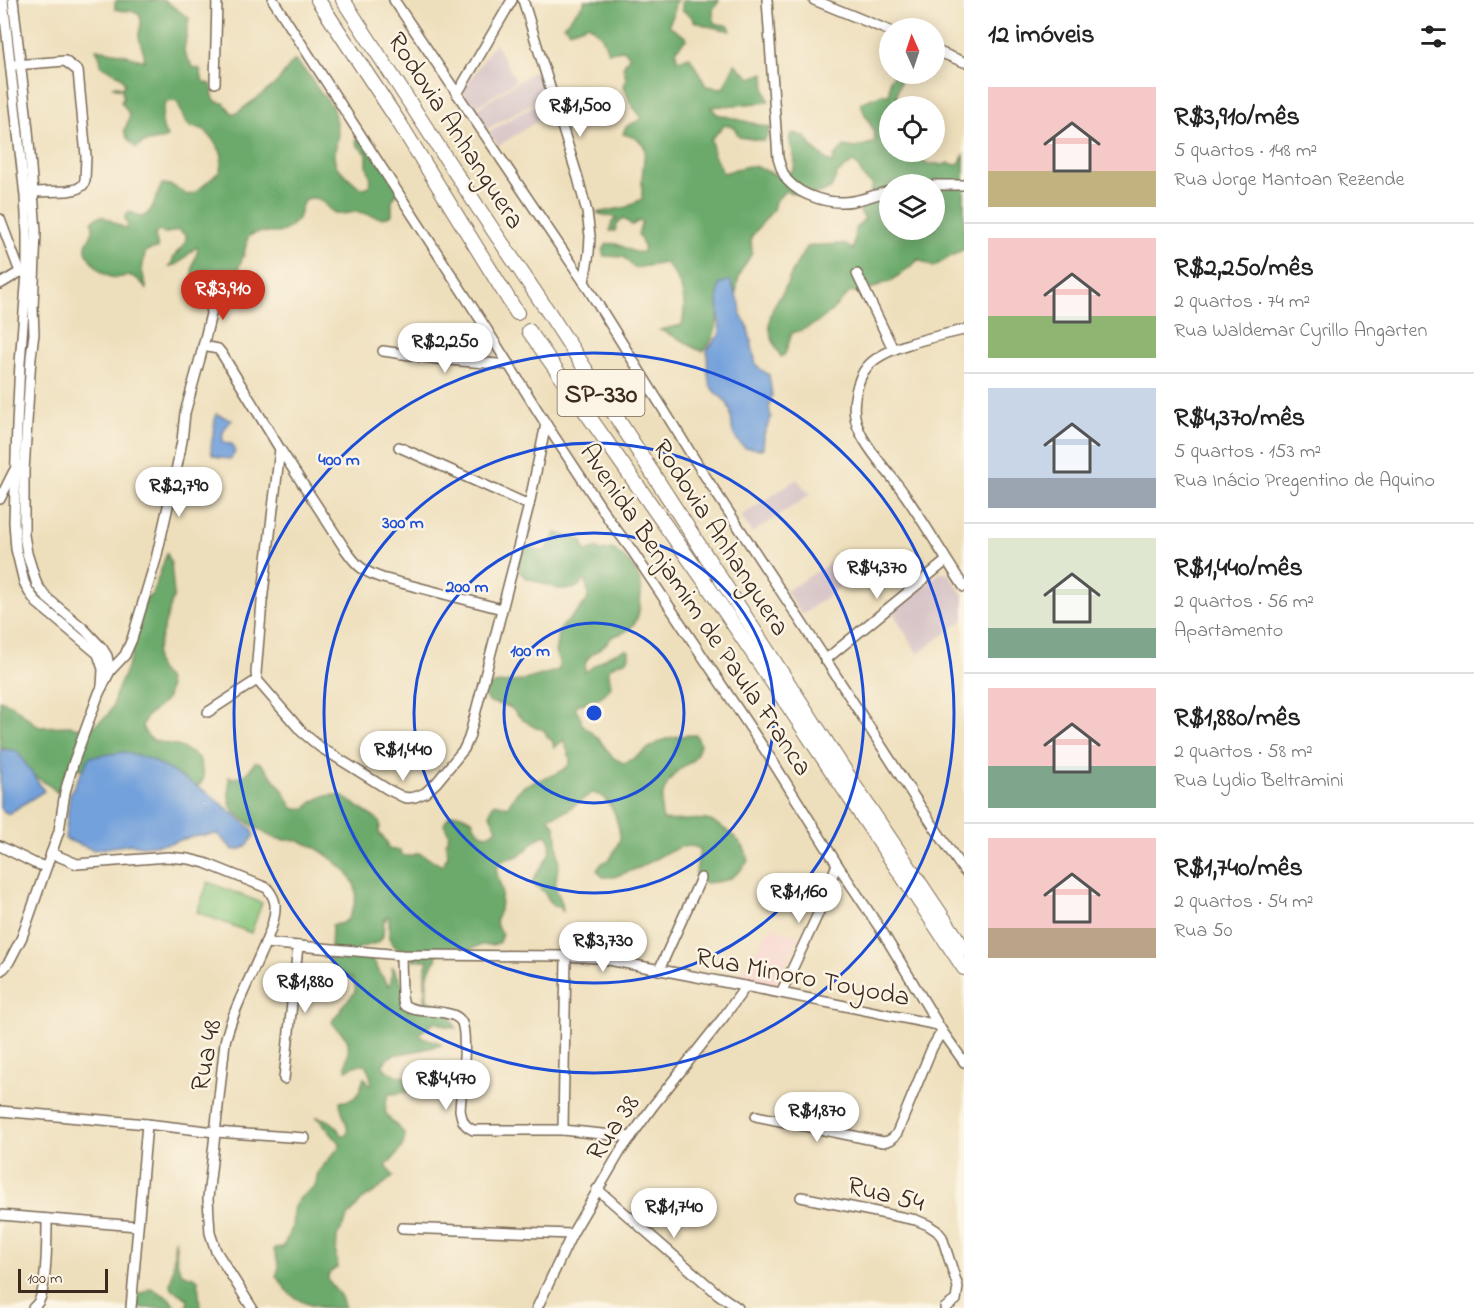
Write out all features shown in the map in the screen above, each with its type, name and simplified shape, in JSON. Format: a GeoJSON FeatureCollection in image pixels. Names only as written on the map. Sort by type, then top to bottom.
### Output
{"type":"FeatureCollection","features":[{"type":"Feature","properties":{"kind":"highway","name":"Rodovia Anhanguera"},"geometry":{"type":"LineString","coordinates":[[318,0],[400,124],[517,313]]}},
{"type":"Feature","properties":{"kind":"highway","name":"Rodovia Anhanguera"},"geometry":{"type":"LineString","coordinates":[[343,0],[551,316],[856,788],[964,949]]}},
{"type":"Feature","properties":{"kind":"highway","name":"Rodovia Anhanguera"},"geometry":{"type":"LineString","coordinates":[[528,331],[710,589],[964,968]]}},
{"type":"Feature","properties":{"kind":"street"},"geometry":{"type":"LineString","coordinates":[[3,0],[25,196],[29,309],[34,334],[24,471],[24,535],[37,585],[47,598],[84,629],[102,648],[107,656],[110,670]]}},
{"type":"Feature","properties":{"kind":"street"},"geometry":{"type":"LineString","coordinates":[[13,0],[34,192],[36,231],[27,272]]}},
{"type":"Feature","properties":{"kind":"street"},"geometry":{"type":"LineString","coordinates":[[215,83],[217,0]]}},
{"type":"Feature","properties":{"kind":"street","name":"Avenida Benjamim de Paula Franca"},"geometry":{"type":"LineString","coordinates":[[273,0],[610,521],[771,759],[883,933],[940,1028],[964,1062]]}},
{"type":"Feature","properties":{"kind":"street"},"geometry":{"type":"LineString","coordinates":[[394,0],[584,282],[703,473],[964,871]]}},
{"type":"Feature","properties":{"kind":"street"},"geometry":{"type":"LineString","coordinates":[[457,94],[512,0]]}},
{"type":"Feature","properties":{"kind":"street"},"geometry":{"type":"LineString","coordinates":[[523,0],[587,212],[590,236],[584,282]]}},
{"type":"Feature","properties":{"kind":"street"},"geometry":{"type":"LineString","coordinates":[[767,0],[780,168],[787,180],[808,196],[834,201],[852,201],[879,194]]}},
{"type":"Feature","properties":{"kind":"street"},"geometry":{"type":"LineString","coordinates":[[814,0],[879,27]]}},
{"type":"Feature","properties":{"kind":"street"},"geometry":{"type":"LineString","coordinates":[[945,54],[964,62]]}},
{"type":"Feature","properties":{"kind":"street"},"geometry":{"type":"LineString","coordinates":[[10,66],[65,61],[78,72],[86,156],[85,180],[83,185],[77,189],[34,192]]}},
{"type":"Feature","properties":{"kind":"street"},"geometry":{"type":"LineString","coordinates":[[945,185],[964,185]]}},
{"type":"Feature","properties":{"kind":"street"},"geometry":{"type":"LineString","coordinates":[[0,219],[27,272]]}},
{"type":"Feature","properties":{"kind":"street"},"geometry":{"type":"LineString","coordinates":[[0,284],[27,272]]}},
{"type":"Feature","properties":{"kind":"street"},"geometry":{"type":"LineString","coordinates":[[857,274],[893,349]]}},
{"type":"Feature","properties":{"kind":"street"},"geometry":{"type":"LineString","coordinates":[[0,971],[9,962],[22,938],[59,831],[74,761],[102,687],[110,670],[125,655],[132,639],[156,559],[182,441],[185,413],[217,289]]}},
{"type":"Feature","properties":{"kind":"street"},"geometry":{"type":"LineString","coordinates":[[29,309],[23,333],[18,400],[14,522],[16,549],[24,582],[37,603],[98,654],[103,669],[102,687]]}},
{"type":"Feature","properties":{"kind":"street"},"geometry":{"type":"LineString","coordinates":[[964,330],[893,349],[867,366],[854,400],[855,418],[867,444],[906,495],[964,587]]}},
{"type":"Feature","properties":{"kind":"street"},"geometry":{"type":"LineString","coordinates":[[23,333],[31,336],[34,334]]}},
{"type":"Feature","properties":{"kind":"street"},"geometry":{"type":"LineString","coordinates":[[202,346],[218,349],[222,354],[349,555],[365,572],[502,609]]}},
{"type":"Feature","properties":{"kind":"street"},"geometry":{"type":"LineString","coordinates":[[383,351],[437,359],[510,365]]}},
{"type":"Feature","properties":{"kind":"street"},"geometry":{"type":"LineString","coordinates":[[280,448],[261,612],[257,680],[302,732],[320,747],[387,789],[403,797],[415,797],[425,793],[437,782],[464,749],[469,738],[529,505],[546,423]]}},
{"type":"Feature","properties":{"kind":"street"},"geometry":{"type":"LineString","coordinates":[[399,447],[529,505]]}},
{"type":"Feature","properties":{"kind":"street"},"geometry":{"type":"LineString","coordinates":[[0,499],[16,468]]}},
{"type":"Feature","properties":{"kind":"street"},"geometry":{"type":"LineString","coordinates":[[825,660],[946,561]]}},
{"type":"Feature","properties":{"kind":"street"},"geometry":{"type":"LineString","coordinates":[[208,712],[257,680]]}},
{"type":"Feature","properties":{"kind":"street"},"geometry":{"type":"LineString","coordinates":[[0,846],[46,867]]}},
{"type":"Feature","properties":{"kind":"street","name":"Rua 48"},"geometry":{"type":"LineString","coordinates":[[51,853],[77,864],[168,857],[189,859],[205,863],[267,888],[272,894],[275,902],[273,920],[227,1035],[208,1198],[210,1233],[216,1251],[252,1308]]}},
{"type":"Feature","properties":{"kind":"street"},"geometry":{"type":"LineString","coordinates":[[781,993],[818,914],[837,864]]}},
{"type":"Feature","properties":{"kind":"street"},"geometry":{"type":"LineString","coordinates":[[659,970],[701,878]]}},
{"type":"Feature","properties":{"kind":"street","name":"Rua Minoro Toyoda"},"geometry":{"type":"LineString","coordinates":[[265,943],[400,955],[598,958],[781,993],[940,1028]]}},
{"type":"Feature","properties":{"kind":"street"},"geometry":{"type":"LineString","coordinates":[[284,1079],[298,946]]}},
{"type":"Feature","properties":{"kind":"street"},"geometry":{"type":"LineString","coordinates":[[400,955],[404,1005],[410,1009],[448,1013],[462,1023],[464,1047],[460,1110],[464,1124],[474,1130],[563,1130],[631,1137]]}},
{"type":"Feature","properties":{"kind":"street"},"geometry":{"type":"LineString","coordinates":[[563,1130],[566,956]]}},
{"type":"Feature","properties":{"kind":"street","name":"Rua 38"},"geometry":{"type":"LineString","coordinates":[[537,1308],[572,1234],[631,1137],[746,986]]}},
{"type":"Feature","properties":{"kind":"street"},"geometry":{"type":"LineString","coordinates":[[756,1116],[883,1142],[889,1141],[897,1133],[940,1028]]}},
{"type":"Feature","properties":{"kind":"street"},"geometry":{"type":"LineString","coordinates":[[0,1111],[214,1132],[305,1138]]}},
{"type":"Feature","properties":{"kind":"street"},"geometry":{"type":"LineString","coordinates":[[131,1308],[147,1124]]}},
{"type":"Feature","properties":{"kind":"street"},"geometry":{"type":"LineString","coordinates":[[597,1190],[718,1294],[738,1308]]}},
{"type":"Feature","properties":{"kind":"street","name":"Rua 54"},"geometry":{"type":"LineString","coordinates":[[801,1197],[902,1216],[928,1225],[937,1231],[942,1237],[958,1287],[956,1300],[945,1308]]}},
{"type":"Feature","properties":{"kind":"street"},"geometry":{"type":"LineString","coordinates":[[0,1215],[137,1226]]}},
{"type":"Feature","properties":{"kind":"street"},"geometry":{"type":"LineString","coordinates":[[33,1308],[40,1300],[43,1288],[47,1219]]}},
{"type":"Feature","properties":{"kind":"street"},"geometry":{"type":"LineString","coordinates":[[402,1228],[572,1234]]}},
{"type":"Feature","properties":{"kind":"shaded area"},"geometry":{"type":"Polygon","coordinates":[[[495,43],[516,81],[475,107],[464,93],[464,89],[495,43]]]}},
{"type":"Feature","properties":{"kind":"shaded area"},"geometry":{"type":"Polygon","coordinates":[[[537,69],[548,94],[485,130],[474,111],[537,69]]]}},
{"type":"Feature","properties":{"kind":"shaded area"},"geometry":{"type":"Polygon","coordinates":[[[545,99],[550,113],[498,146],[489,132],[545,99]]]}},
{"type":"Feature","properties":{"kind":"shaded area"},"geometry":{"type":"Polygon","coordinates":[[[797,479],[810,495],[752,533],[741,516],[797,479]]]}},
{"type":"Feature","properties":{"kind":"shaded area"},"geometry":{"type":"Polygon","coordinates":[[[846,553],[859,573],[802,615],[786,591],[846,553]]]}},
{"type":"Feature","properties":{"kind":"shaded area"},"geometry":{"type":"Polygon","coordinates":[[[941,572],[949,574],[964,597],[964,619],[918,654],[893,613],[941,572]]]}},
{"type":"Feature","properties":{"kind":"shaded area"},"geometry":{"type":"Polygon","coordinates":[[[772,927],[800,937],[773,985],[740,978],[738,976],[772,927]]]}},
{"type":"Feature","properties":{"kind":"green space"},"geometry":{"type":"Polygon","coordinates":[[[117,0],[164,0],[189,18],[184,51],[186,56],[193,67],[200,69],[203,82],[211,84],[215,100],[224,103],[232,113],[237,113],[267,91],[294,61],[297,62],[312,79],[334,112],[338,134],[334,158],[337,167],[359,187],[369,186],[371,179],[367,166],[367,154],[358,146],[356,141],[358,136],[370,141],[399,183],[399,191],[392,200],[392,215],[384,218],[357,212],[338,214],[315,198],[307,199],[304,201],[297,220],[287,229],[277,233],[253,234],[248,237],[239,267],[248,274],[242,287],[222,287],[209,270],[204,275],[204,280],[194,277],[192,270],[198,250],[196,247],[178,264],[170,266],[186,239],[186,235],[178,230],[164,234],[159,230],[155,235],[158,248],[145,253],[142,271],[147,290],[141,282],[131,276],[117,278],[103,273],[86,251],[92,233],[92,222],[96,218],[104,217],[127,228],[126,213],[130,212],[142,217],[146,215],[162,184],[172,186],[187,195],[195,193],[220,171],[222,156],[205,131],[190,127],[178,103],[174,101],[166,102],[163,110],[162,124],[167,136],[165,139],[143,143],[136,148],[127,138],[124,130],[129,116],[121,102],[122,89],[113,87],[123,87],[125,84],[118,75],[101,66],[96,49],[120,53],[144,61],[139,35],[141,18],[136,13],[115,9],[117,0]]]}},
{"type":"Feature","properties":{"kind":"green space"},"geometry":{"type":"Polygon","coordinates":[[[584,0],[678,0],[669,24],[687,38],[676,50],[677,60],[690,57],[706,86],[723,88],[735,64],[751,78],[764,73],[765,90],[769,102],[711,107],[717,114],[771,128],[764,141],[739,137],[734,127],[725,125],[711,139],[714,155],[723,173],[751,166],[778,175],[788,174],[795,165],[790,135],[795,133],[805,137],[816,151],[831,163],[834,162],[834,157],[844,146],[855,148],[875,142],[875,136],[861,103],[882,94],[889,96],[879,96],[879,162],[956,165],[964,155],[964,250],[933,267],[918,259],[890,282],[864,293],[850,292],[817,322],[792,333],[785,354],[781,357],[771,333],[771,315],[774,305],[807,247],[845,244],[853,250],[856,228],[865,218],[859,208],[867,199],[873,185],[864,178],[853,162],[837,174],[831,189],[809,196],[785,191],[775,202],[773,210],[751,237],[752,253],[741,271],[735,299],[720,306],[713,336],[703,351],[660,330],[682,325],[683,299],[676,278],[666,263],[634,268],[624,257],[604,256],[603,250],[607,244],[617,244],[634,252],[643,252],[644,247],[638,234],[642,222],[639,221],[632,225],[623,218],[617,224],[615,231],[610,231],[612,222],[617,218],[596,213],[627,207],[642,199],[645,149],[634,137],[623,134],[626,127],[642,118],[631,104],[624,86],[626,78],[623,67],[629,57],[628,53],[623,50],[608,52],[602,37],[589,24],[570,31],[564,25],[585,2],[584,0]]]}},
{"type":"Feature","properties":{"kind":"green space"},"geometry":{"type":"Polygon","coordinates":[[[682,0],[719,0],[713,9],[714,23],[729,26],[731,31],[694,21],[682,10],[682,0]]]}},
{"type":"Feature","properties":{"kind":"green space"},"geometry":{"type":"Polygon","coordinates":[[[890,84],[900,84],[897,96],[889,96],[890,84]]]}},
{"type":"Feature","properties":{"kind":"green space"},"geometry":{"type":"Polygon","coordinates":[[[556,533],[581,540],[584,550],[613,549],[634,569],[641,586],[639,611],[632,627],[612,637],[589,657],[586,663],[585,672],[610,655],[626,649],[629,651],[627,660],[610,667],[611,686],[608,690],[596,699],[576,705],[575,709],[581,718],[581,723],[599,739],[612,757],[623,763],[666,739],[696,735],[700,743],[695,757],[672,777],[664,790],[661,804],[663,820],[711,821],[740,843],[746,852],[748,861],[729,879],[703,883],[696,878],[700,849],[692,846],[680,847],[641,867],[614,877],[603,877],[597,870],[602,863],[611,858],[620,839],[619,829],[614,811],[602,796],[592,793],[566,811],[548,818],[556,829],[559,862],[555,887],[563,912],[560,907],[553,906],[544,892],[532,883],[549,854],[550,842],[547,835],[536,840],[520,855],[506,859],[498,865],[496,870],[502,890],[500,910],[496,920],[497,927],[502,934],[499,943],[470,949],[442,951],[437,954],[428,973],[427,1000],[445,1007],[456,1028],[436,1022],[420,1034],[441,1045],[393,1055],[383,1064],[384,1068],[389,1071],[411,1078],[418,1083],[409,1091],[389,1094],[385,1108],[389,1118],[404,1136],[398,1153],[386,1165],[393,1177],[362,1200],[348,1217],[337,1237],[338,1267],[329,1273],[328,1280],[340,1296],[345,1308],[308,1304],[288,1292],[276,1277],[279,1267],[274,1250],[283,1247],[292,1225],[296,1203],[315,1187],[318,1172],[341,1145],[317,1117],[332,1122],[341,1135],[347,1135],[340,1102],[356,1096],[364,1078],[369,1085],[372,1084],[365,1064],[346,1070],[348,1042],[332,1022],[353,994],[355,989],[353,980],[348,976],[334,978],[328,975],[332,925],[342,923],[349,918],[355,903],[356,891],[349,875],[324,853],[311,845],[265,834],[235,812],[230,800],[229,777],[241,776],[255,762],[259,762],[283,790],[295,809],[306,808],[324,796],[342,796],[379,821],[379,833],[386,841],[388,848],[400,850],[401,854],[406,856],[419,853],[442,866],[448,855],[446,843],[449,834],[444,824],[453,814],[472,820],[482,834],[493,833],[497,829],[490,814],[492,806],[496,803],[508,807],[523,787],[558,773],[570,762],[564,740],[554,748],[552,740],[548,738],[544,730],[522,719],[510,707],[489,702],[485,694],[487,688],[493,684],[521,681],[559,669],[555,652],[559,632],[587,601],[586,581],[573,589],[558,589],[525,577],[520,572],[517,561],[522,547],[538,551],[545,550],[556,533]],[[389,916],[384,920],[383,936],[379,942],[356,949],[357,952],[374,961],[389,986],[393,967],[409,1002],[419,1007],[425,1005],[425,970],[428,960],[413,960],[413,954],[394,946],[390,938],[389,916]]]}},
{"type":"Feature","properties":{"kind":"green space"},"geometry":{"type":"Polygon","coordinates":[[[167,553],[171,562],[174,595],[156,657],[161,673],[167,678],[169,688],[167,698],[146,717],[142,726],[145,733],[154,740],[176,745],[199,758],[204,777],[200,785],[192,788],[76,768],[65,778],[60,795],[30,773],[13,755],[0,746],[0,700],[12,705],[39,727],[90,728],[107,716],[131,658],[141,600],[152,595],[167,553]]]}},
{"type":"Feature","properties":{"kind":"green space"},"geometry":{"type":"Polygon","coordinates":[[[208,882],[262,903],[251,933],[197,912],[208,882]]]}},
{"type":"Feature","properties":{"kind":"green space"},"geometry":{"type":"Polygon","coordinates":[[[175,1238],[179,1269],[198,1280],[200,1308],[187,1308],[188,1299],[173,1290],[170,1285],[175,1238]]]}},
{"type":"Feature","properties":{"kind":"green space"},"geometry":{"type":"Polygon","coordinates":[[[151,1288],[169,1298],[176,1308],[129,1308],[135,1295],[151,1288]]]}},
{"type":"Feature","properties":{"kind":"water"},"geometry":{"type":"Polygon","coordinates":[[[730,280],[740,304],[741,316],[747,324],[756,364],[769,375],[772,395],[769,407],[771,418],[764,434],[763,449],[745,448],[737,440],[732,430],[728,405],[713,390],[709,380],[707,350],[720,334],[719,284],[730,280]]]}},
{"type":"Feature","properties":{"kind":"water"},"geometry":{"type":"Polygon","coordinates":[[[216,414],[232,420],[223,433],[224,443],[232,444],[234,448],[235,452],[230,459],[212,455],[216,414]]]}},
{"type":"Feature","properties":{"kind":"water"},"geometry":{"type":"Polygon","coordinates":[[[0,749],[17,751],[44,791],[8,814],[0,808],[0,749]]]}},
{"type":"Feature","properties":{"kind":"water"},"geometry":{"type":"Polygon","coordinates":[[[124,752],[152,760],[210,794],[253,830],[254,836],[250,842],[241,849],[234,850],[217,834],[191,837],[167,844],[142,846],[131,844],[94,850],[65,839],[70,793],[90,757],[124,752]]]}}]}
